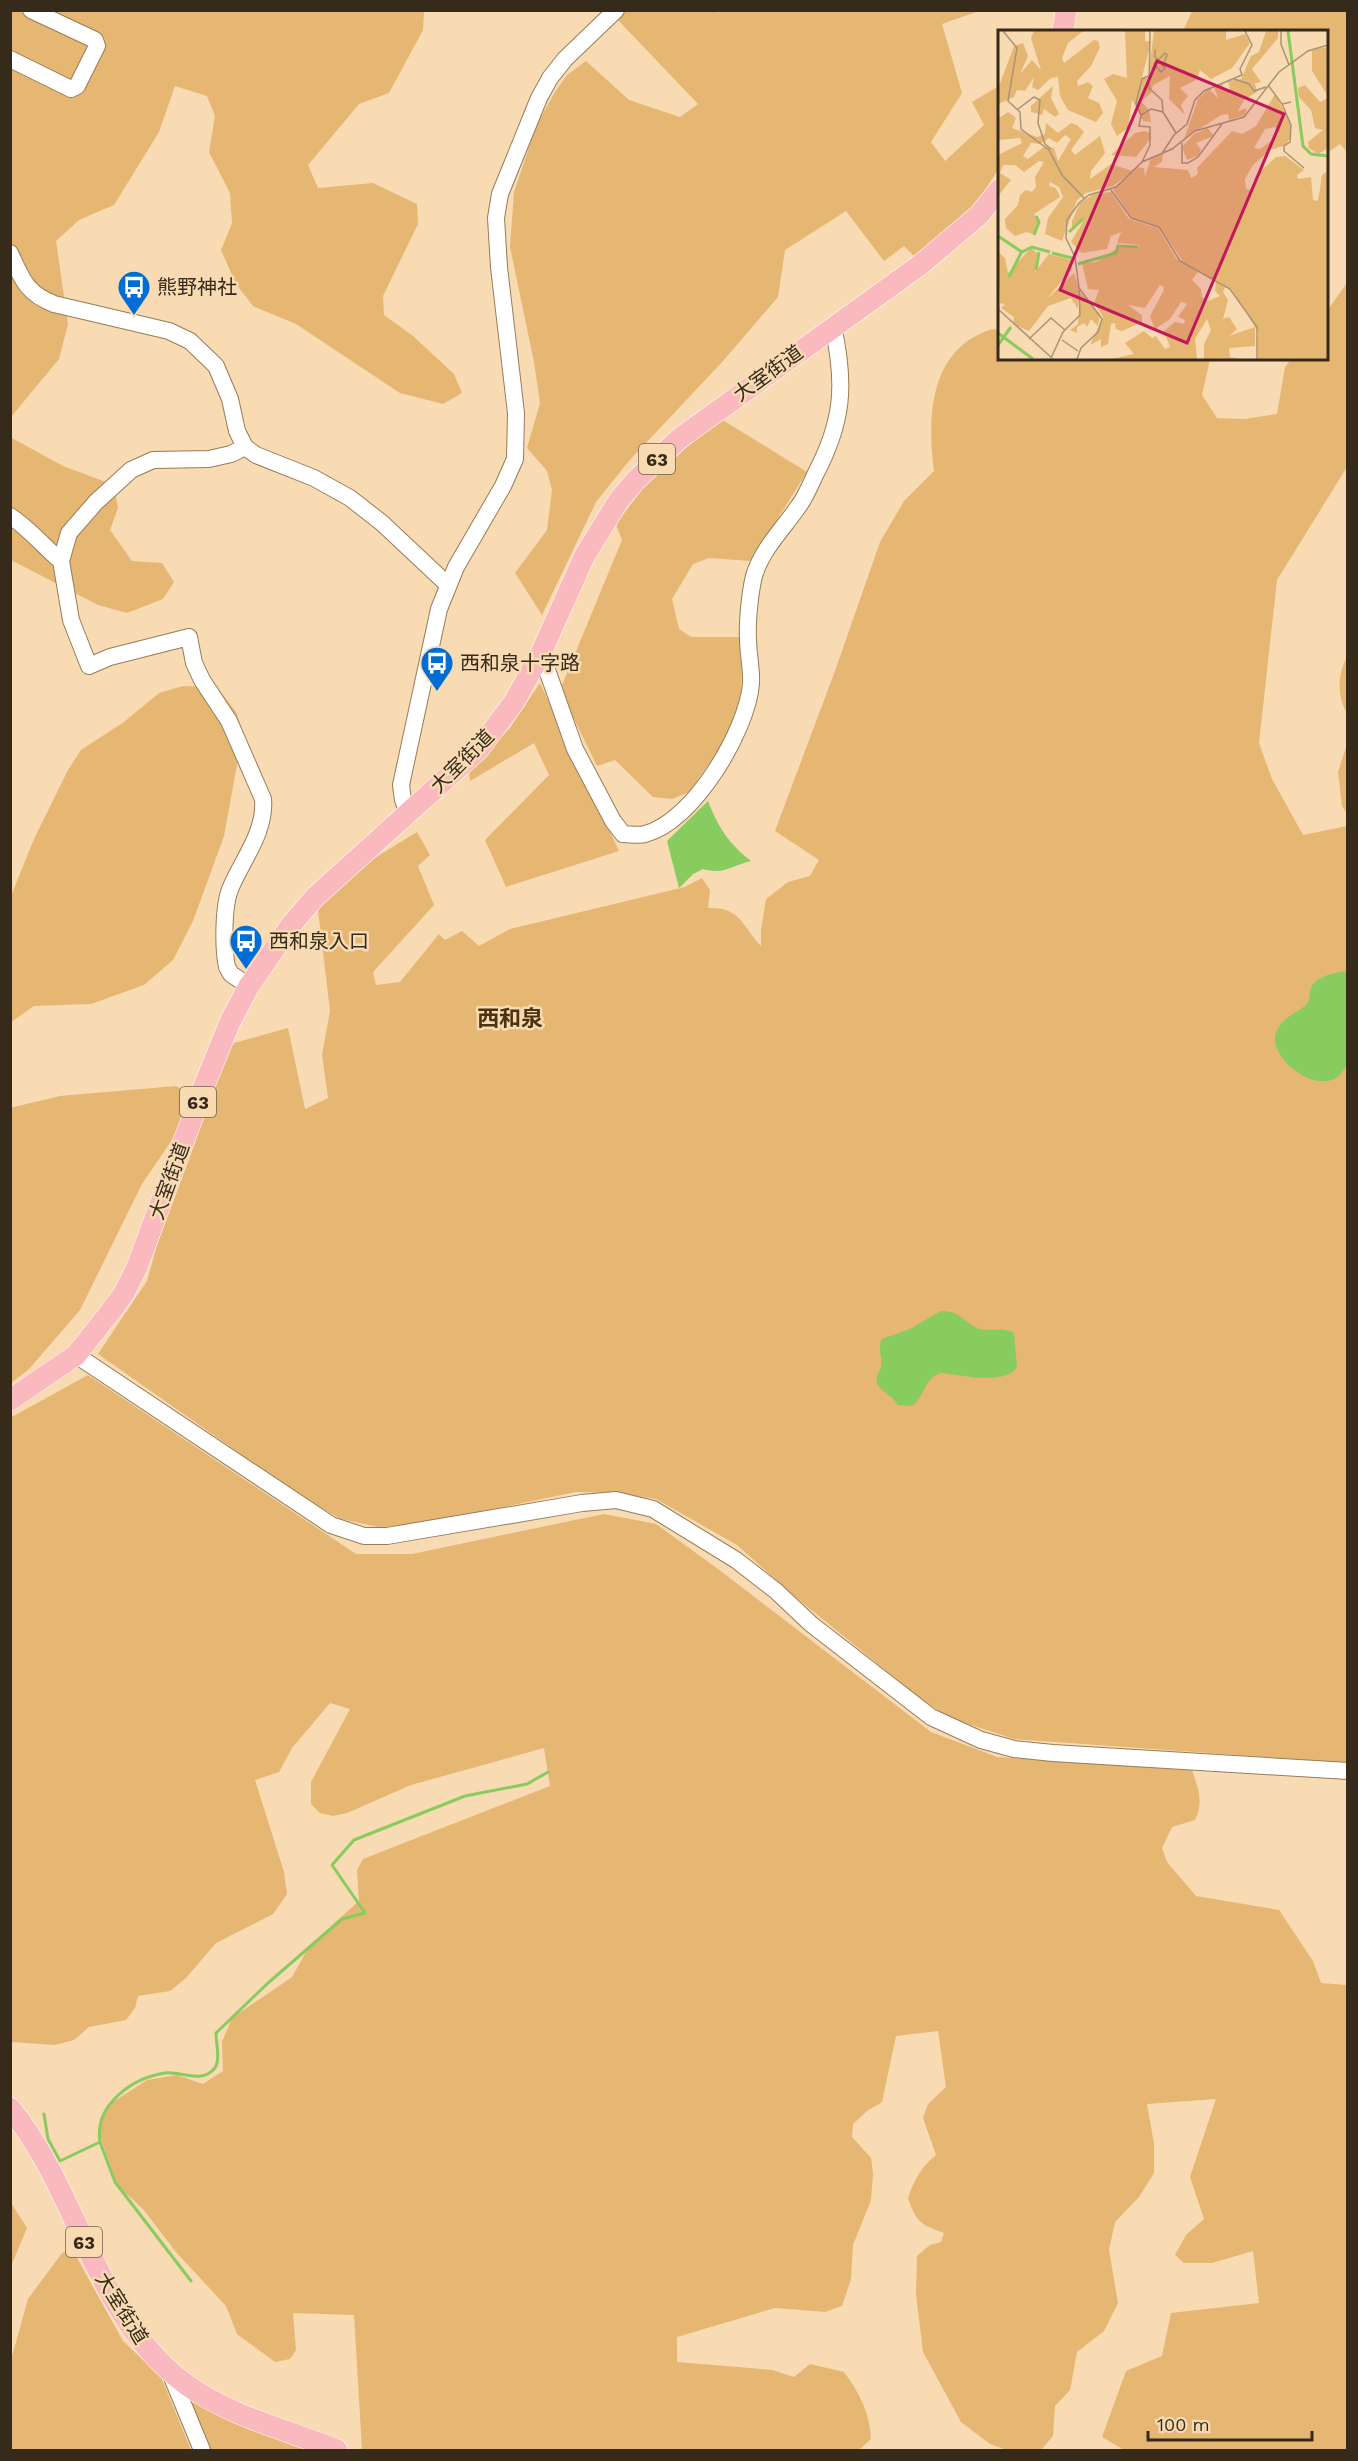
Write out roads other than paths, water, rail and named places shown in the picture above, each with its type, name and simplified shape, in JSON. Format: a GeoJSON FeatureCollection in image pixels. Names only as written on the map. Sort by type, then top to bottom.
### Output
{"type":"FeatureCollection","features":[{"type":"Feature","properties":{"kind":"main road"},"geometry":{"type":"LineString","coordinates":[[1063,30],[1066,10]]}},
{"type":"Feature","properties":{"kind":"main road","name":"大室街道"},"geometry":{"type":"LineString","coordinates":[[10,1400],[76,1355],[118,1302],[137,1267],[206,1081],[230,1023],[249,986],[291,925],[315,897],[479,749],[514,702],[541,653],[585,555],[619,500],[636,480],[680,438],[920,265],[979,215],[998,190]]}},
{"type":"Feature","properties":{"kind":"main road","name":"大室街道"},"geometry":{"type":"LineString","coordinates":[[10,2108],[47,2160],[86,2246],[128,2325],[145,2347],[189,2386],[231,2410],[337,2451]]}},
{"type":"Feature","properties":{"kind":"street"},"geometry":{"type":"LineString","coordinates":[[10,59],[71,88],[77,86],[97,46],[94,40],[31,10]]}},
{"type":"Feature","properties":{"kind":"street"},"geometry":{"type":"LineString","coordinates":[[69,10],[70,29]]}},
{"type":"Feature","properties":{"kind":"street"},"geometry":{"type":"LineString","coordinates":[[408,813],[402,800],[401,785],[439,609],[466,549],[503,486],[515,459],[516,413],[497,229],[500,194],[539,98],[550,78],[565,59],[616,10]]}},
{"type":"Feature","properties":{"kind":"street"},"geometry":{"type":"LineString","coordinates":[[10,253],[27,288],[38,298],[54,304],[169,331],[190,341],[216,366],[230,399],[237,431],[245,447],[256,455],[314,478],[350,498],[382,523],[448,585]]}},
{"type":"Feature","properties":{"kind":"street"},"geometry":{"type":"LineString","coordinates":[[541,653],[575,749],[613,822],[623,834],[644,835],[661,828],[676,817],[715,772],[734,743],[743,718],[751,682],[747,637],[754,577],[765,552],[800,505],[826,455],[840,415],[841,367],[833,326]]}},
{"type":"Feature","properties":{"kind":"street"},"geometry":{"type":"LineString","coordinates":[[245,447],[231,454],[209,459],[153,460],[131,470],[96,502],[69,533],[61,561],[71,620],[89,666],[110,657],[189,637],[194,663],[202,680],[229,721],[263,799],[264,808],[263,819],[230,888],[226,903],[227,967],[231,974],[249,986]]}},
{"type":"Feature","properties":{"kind":"street"},"geometry":{"type":"LineString","coordinates":[[10,516],[27,527],[42,546],[61,561]]}},
{"type":"Feature","properties":{"kind":"street"},"geometry":{"type":"LineString","coordinates":[[76,1355],[331,1525],[363,1536],[405,1535],[548,1507],[582,1503],[616,1500],[653,1509],[735,1560],[776,1591],[820,1631],[931,1716],[981,1740],[1014,1749],[1053,1753],[1347,1772]]}},
{"type":"Feature","properties":{"kind":"street"},"geometry":{"type":"LineString","coordinates":[[169,2370],[202,2451]]}},
{"type":"Feature","properties":{"kind":"waterway"},"geometry":{"type":"LineString","coordinates":[[44,2114],[48,2139],[60,2161],[100,2142],[103,2116],[109,2105],[128,2087],[165,2073],[197,2076],[209,2073],[217,2062],[216,2033],[268,1983],[342,1919],[365,1913],[332,1865],[354,1840],[465,1796],[527,1784],[548,1772]]}},
{"type":"Feature","properties":{"kind":"waterway"},"geometry":{"type":"LineString","coordinates":[[100,2142],[115,2182],[191,2281]]}},
{"type":"Feature","properties":{"kind":"place","name":"熊野神社"},"geometry":{"type":"Point","coordinates":[134,316]}},
{"type":"Feature","properties":{"kind":"place","name":"西和泉十字路"},"geometry":{"type":"Point","coordinates":[437,692]}},
{"type":"Feature","properties":{"kind":"place","name":"西和泉入口"},"geometry":{"type":"Point","coordinates":[246,970]}},
{"type":"Feature","properties":{"kind":"district","name":"西和泉"},"geometry":{"type":"Point","coordinates":[510,1018]}}]}
